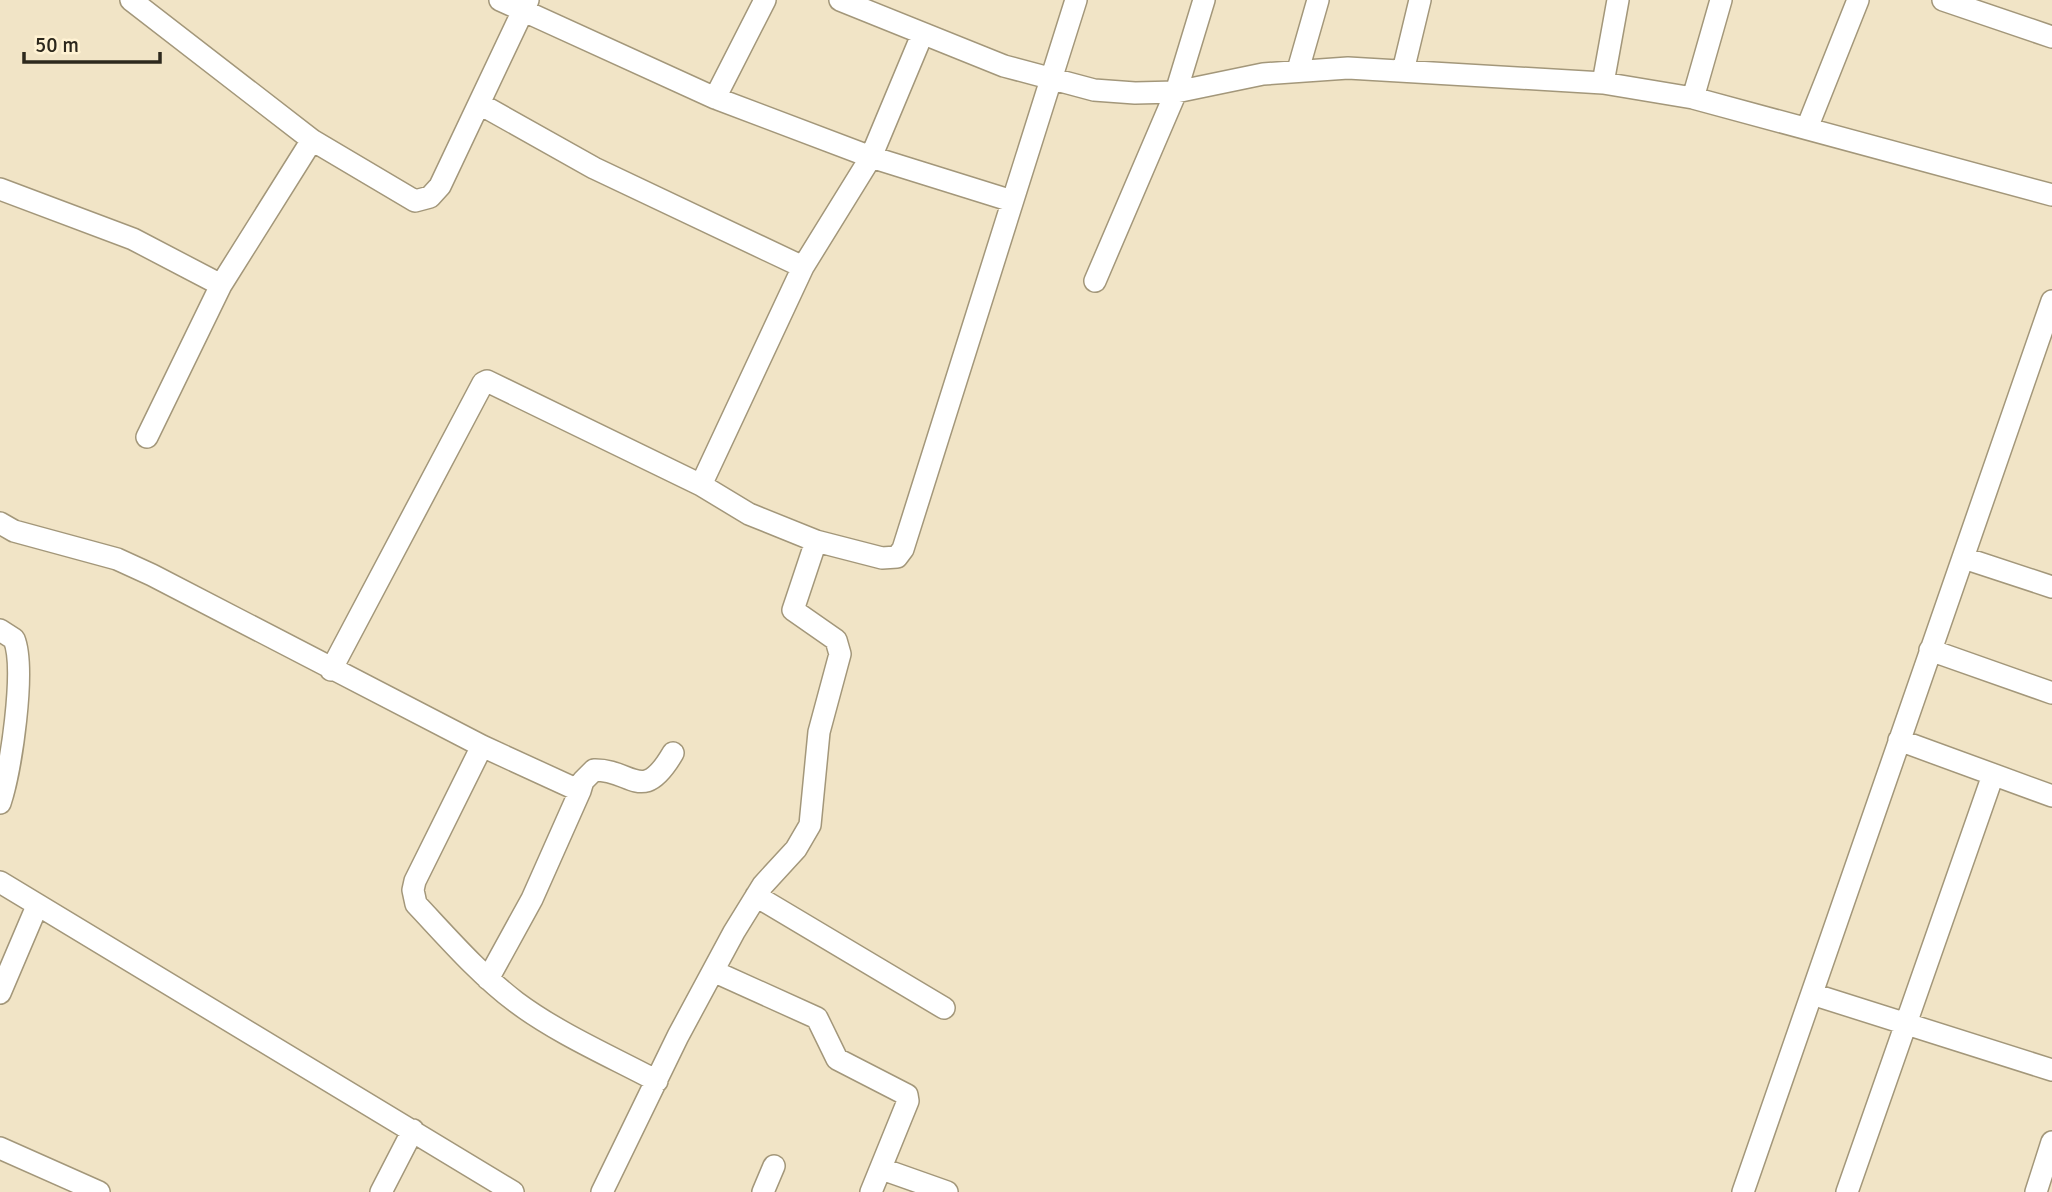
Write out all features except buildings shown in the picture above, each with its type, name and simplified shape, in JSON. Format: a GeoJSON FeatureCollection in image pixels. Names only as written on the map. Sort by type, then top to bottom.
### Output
{"type":"FeatureCollection","features":[{"type":"Feature","properties":{"kind":"street"},"geometry":{"type":"LineString","coordinates":[[131,0],[312,140],[415,201],[430,197],[440,186],[525,6]]}},
{"type":"Feature","properties":{"kind":"street"},"geometry":{"type":"LineString","coordinates":[[500,0],[525,6],[715,98],[871,156],[1012,201]]}},
{"type":"Feature","properties":{"kind":"street"},"geometry":{"type":"LineString","coordinates":[[715,98],[765,0]]}},
{"type":"Feature","properties":{"kind":"street"},"geometry":{"type":"LineString","coordinates":[[840,0],[922,35],[1050,80],[1094,90],[1176,92],[1221,81],[1298,70],[1403,71],[1603,83],[1693,99],[2052,195]]}},
{"type":"Feature","properties":{"kind":"street"},"geometry":{"type":"LineString","coordinates":[[331,670],[485,382],[701,485],[749,514],[816,541],[882,558],[897,557],[903,549],[1076,0]]}},
{"type":"Feature","properties":{"kind":"street"},"geometry":{"type":"LineString","coordinates":[[1095,281],[1176,92],[1204,0]]}},
{"type":"Feature","properties":{"kind":"street"},"geometry":{"type":"LineString","coordinates":[[1298,70],[1318,0]]}},
{"type":"Feature","properties":{"kind":"street"},"geometry":{"type":"LineString","coordinates":[[1403,71],[1420,0]]}},
{"type":"Feature","properties":{"kind":"street"},"geometry":{"type":"LineString","coordinates":[[1603,83],[1618,0]]}},
{"type":"Feature","properties":{"kind":"street"},"geometry":{"type":"LineString","coordinates":[[1693,99],[1721,0]]}},
{"type":"Feature","properties":{"kind":"street"},"geometry":{"type":"LineString","coordinates":[[1807,128],[1858,0]]}},
{"type":"Feature","properties":{"kind":"street"},"geometry":{"type":"LineString","coordinates":[[1943,0],[2052,37]]}},
{"type":"Feature","properties":{"kind":"street"},"geometry":{"type":"LineString","coordinates":[[701,485],[803,267],[871,156],[922,35]]}},
{"type":"Feature","properties":{"kind":"street"},"geometry":{"type":"LineString","coordinates":[[480,104],[594,168],[803,267]]}},
{"type":"Feature","properties":{"kind":"street"},"geometry":{"type":"LineString","coordinates":[[147,437],[221,285],[312,140]]}},
{"type":"Feature","properties":{"kind":"street"},"geometry":{"type":"LineString","coordinates":[[0,189],[133,239],[221,285]]}},
{"type":"Feature","properties":{"kind":"street"},"geometry":{"type":"LineString","coordinates":[[1742,1192],[2052,301]]}},
{"type":"Feature","properties":{"kind":"street"},"geometry":{"type":"LineString","coordinates":[[0,523],[14,531],[117,559],[482,746],[580,791]]}},
{"type":"Feature","properties":{"kind":"street"},"geometry":{"type":"LineString","coordinates":[[602,1192],[713,971],[756,896],[796,849],[810,825],[819,732],[840,654],[836,640],[793,610],[816,541]]}},
{"type":"Feature","properties":{"kind":"street"},"geometry":{"type":"LineString","coordinates":[[1964,558],[2052,587]]}},
{"type":"Feature","properties":{"kind":"street"},"geometry":{"type":"LineString","coordinates":[[0,630],[14,639],[18,659],[10,768],[0,803]]}},
{"type":"Feature","properties":{"kind":"street"},"geometry":{"type":"LineString","coordinates":[[1930,650],[2052,693]]}},
{"type":"Feature","properties":{"kind":"street"},"geometry":{"type":"LineString","coordinates":[[1899,740],[2052,796]]}},
{"type":"Feature","properties":{"kind":"street"},"geometry":{"type":"LineString","coordinates":[[482,746],[413,890],[416,904],[488,979],[542,1020],[657,1081]]}},
{"type":"Feature","properties":{"kind":"street"},"geometry":{"type":"LineString","coordinates":[[488,979],[532,899],[583,781],[594,770],[612,773],[631,781],[648,780],[662,772],[673,753]]}},
{"type":"Feature","properties":{"kind":"street"},"geometry":{"type":"LineString","coordinates":[[1847,1192],[1993,775]]}},
{"type":"Feature","properties":{"kind":"street"},"geometry":{"type":"LineString","coordinates":[[0,882],[413,1130],[499,1188]]}},
{"type":"Feature","properties":{"kind":"street"},"geometry":{"type":"LineString","coordinates":[[756,896],[944,1008]]}},
{"type":"Feature","properties":{"kind":"street"},"geometry":{"type":"LineString","coordinates":[[0,993],[37,906]]}},
{"type":"Feature","properties":{"kind":"street"},"geometry":{"type":"LineString","coordinates":[[713,971],[817,1018],[837,1059],[905,1093],[908,1101],[871,1192]]}},
{"type":"Feature","properties":{"kind":"street"},"geometry":{"type":"LineString","coordinates":[[1812,994],[2052,1070]]}},
{"type":"Feature","properties":{"kind":"street"},"geometry":{"type":"LineString","coordinates":[[381,1192],[413,1130]]}},
{"type":"Feature","properties":{"kind":"street"},"geometry":{"type":"LineString","coordinates":[[2036,1192],[2052,1142]]}},
{"type":"Feature","properties":{"kind":"street"},"geometry":{"type":"LineString","coordinates":[[0,1148],[99,1192]]}},
{"type":"Feature","properties":{"kind":"street"},"geometry":{"type":"LineString","coordinates":[[763,1192],[774,1166]]}},
{"type":"Feature","properties":{"kind":"street"},"geometry":{"type":"LineString","coordinates":[[882,1169],[947,1192]]}}]}
